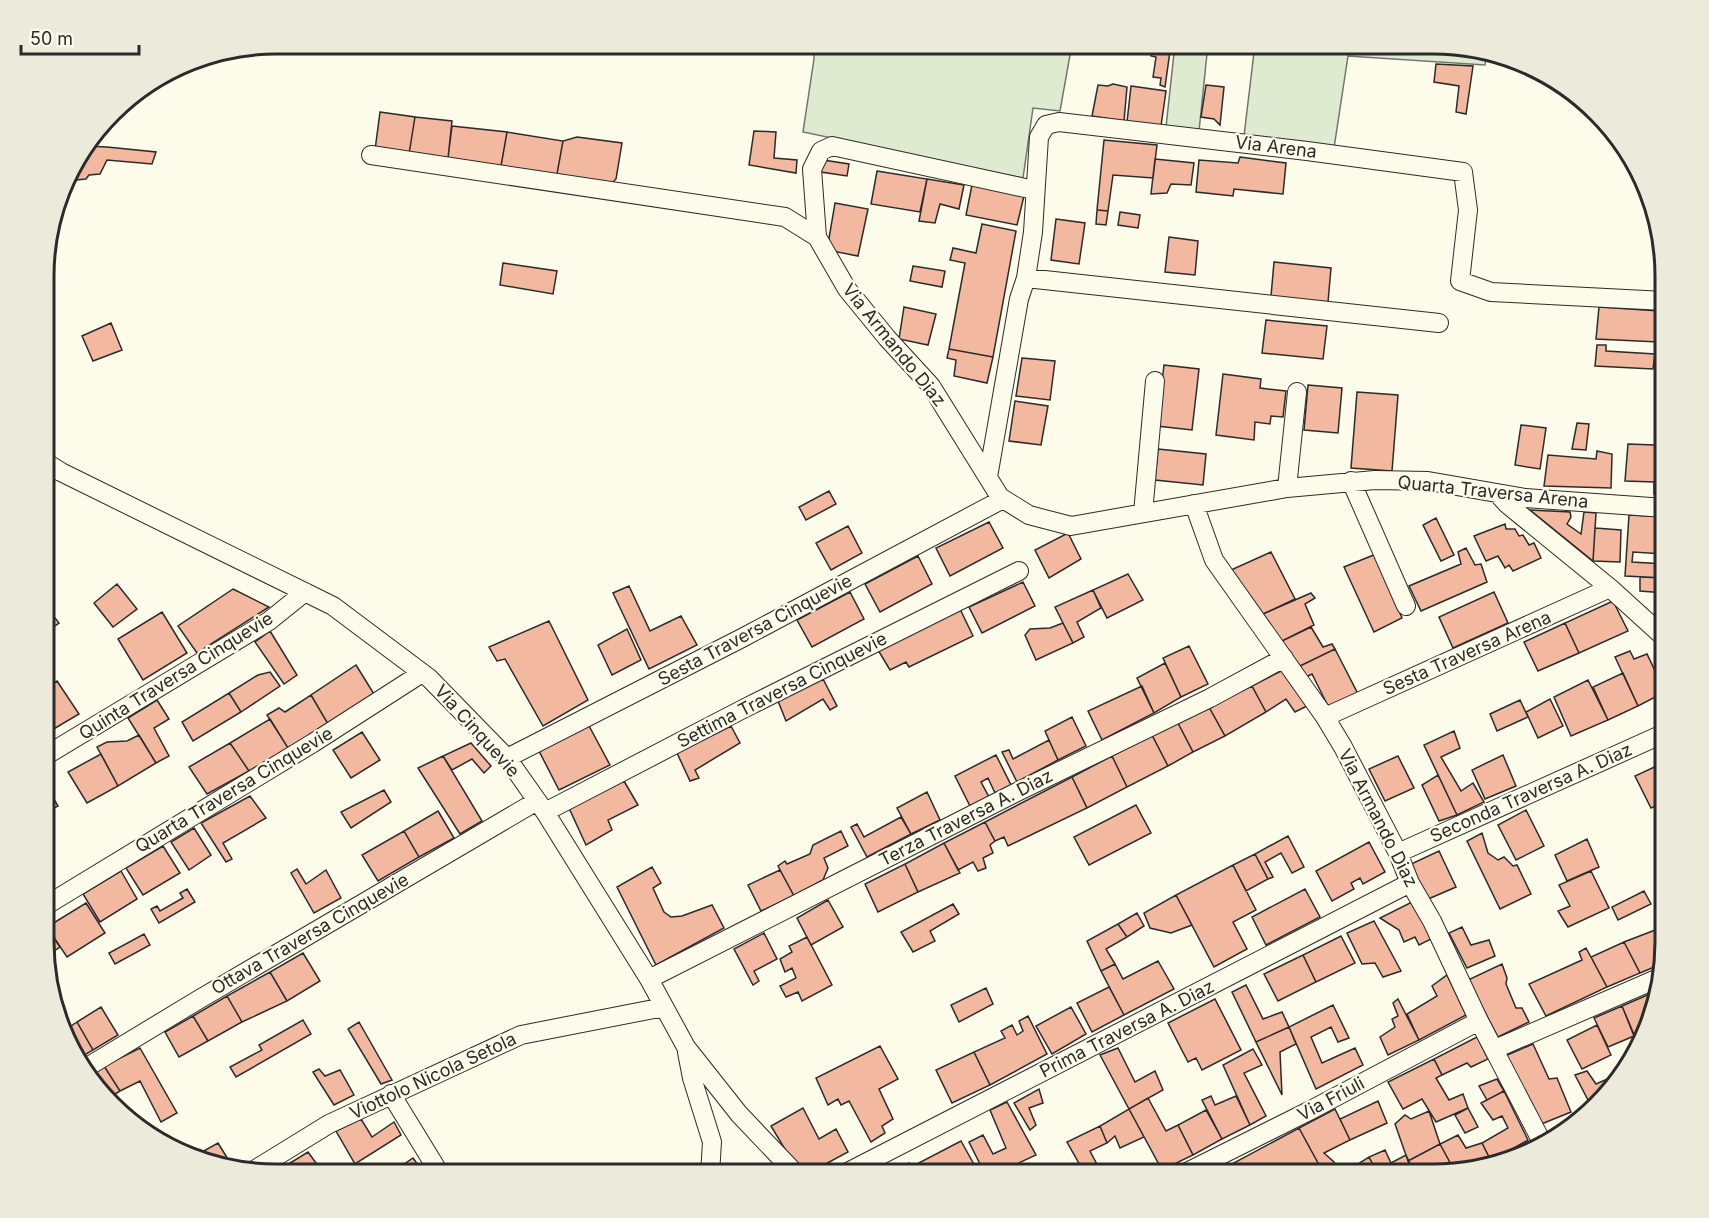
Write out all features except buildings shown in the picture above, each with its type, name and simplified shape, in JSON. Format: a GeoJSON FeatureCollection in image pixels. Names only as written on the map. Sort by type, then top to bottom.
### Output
{"type":"FeatureCollection","features":[{"type":"Feature","properties":{"kind":"street","name":"Via Arena"},"geometry":{"type":"LineString","coordinates":[[988,477],[1019,299],[1026,278],[1039,137],[1046,125],[1059,122],[1463,172],[1468,210],[1460,281],[1491,292],[1655,300]]}},
{"type":"Feature","properties":{"kind":"street"},"geometry":{"type":"LineString","coordinates":[[817,237],[812,169],[821,151],[832,146],[1034,190]]}},
{"type":"Feature","properties":{"kind":"street","name":"Via Armando Diaz"},"geometry":{"type":"LineString","coordinates":[[371,155],[785,218],[817,237],[847,289],[931,387],[1003,499],[1029,515],[1071,526],[1287,488]]}},
{"type":"Feature","properties":{"kind":"street"},"geometry":{"type":"LineString","coordinates":[[1026,278],[1439,323]]}},
{"type":"Feature","properties":{"kind":"street"},"geometry":{"type":"LineString","coordinates":[[1143,513],[1155,381]]}},
{"type":"Feature","properties":{"kind":"street"},"geometry":{"type":"LineString","coordinates":[[1287,488],[1297,392]]}},
{"type":"Feature","properties":{"kind":"street","name":"Via Cinquevie"},"geometry":{"type":"LineString","coordinates":[[54,468],[333,606],[422,673],[507,758],[541,806],[649,980],[686,1047],[739,1114],[786,1164]]}},
{"type":"Feature","properties":{"kind":"street"},"geometry":{"type":"LineString","coordinates":[[1351,481],[1406,606]]}},
{"type":"Feature","properties":{"kind":"street","name":"Quarta Traversa Arena"},"geometry":{"type":"LineString","coordinates":[[1287,488],[1351,481],[1428,481],[1525,498],[1655,507]]}},
{"type":"Feature","properties":{"kind":"street"},"geometry":{"type":"LineString","coordinates":[[1496,492],[1655,629]]}},
{"type":"Feature","properties":{"kind":"street","name":"Sesta Traversa Cinquevie"},"geometry":{"type":"LineString","coordinates":[[507,758],[742,638],[1003,499]]}},
{"type":"Feature","properties":{"kind":"street","name":"Via Armando Diaz"},"geometry":{"type":"LineString","coordinates":[[1194,504],[1214,560],[1325,717],[1398,853],[1410,884],[1432,921],[1479,1021],[1539,1137]]}},
{"type":"Feature","properties":{"kind":"street","name":"Settima Traversa Cinquevie"},"geometry":{"type":"LineString","coordinates":[[541,806],[743,709],[1019,571]]}},
{"type":"Feature","properties":{"kind":"street","name":"Sesta Traversa Arena"},"geometry":{"type":"LineString","coordinates":[[1325,717],[1610,588]]}},
{"type":"Feature","properties":{"kind":"street","name":"Quinta Traversa Cinquevie"},"geometry":{"type":"LineString","coordinates":[[54,751],[269,621],[305,592]]}},
{"type":"Feature","properties":{"kind":"street","name":"Terza Traversa A. Diaz"},"geometry":{"type":"LineString","coordinates":[[649,980],[1019,791],[1210,698],[1284,658]]}},
{"type":"Feature","properties":{"kind":"street","name":"Quarta Traversa Cinquevie"},"geometry":{"type":"LineString","coordinates":[[54,901],[313,743],[422,673]]}},
{"type":"Feature","properties":{"kind":"street","name":"Seconda Traversa A. Diaz"},"geometry":{"type":"LineString","coordinates":[[1398,853],[1655,737]]}},
{"type":"Feature","properties":{"kind":"street","name":"Ottava Traversa Cinquevie"},"geometry":{"type":"LineString","coordinates":[[91,1065],[198,1000],[541,806]]}},
{"type":"Feature","properties":{"kind":"street","name":"Prima Traversa A. Diaz"},"geometry":{"type":"LineString","coordinates":[[864,1164],[1410,884]]}},
{"type":"Feature","properties":{"kind":"street"},"geometry":{"type":"LineString","coordinates":[[1495,1049],[1652,981]]}},
{"type":"Feature","properties":{"kind":"street","name":"Viottolo Nicola Setola"},"geometry":{"type":"LineString","coordinates":[[278,1164],[329,1124],[521,1035],[664,1007]]}},
{"type":"Feature","properties":{"kind":"street","name":"Via Friuli"},"geometry":{"type":"LineString","coordinates":[[1203,1164],[1479,1021]]}},
{"type":"Feature","properties":{"kind":"street"},"geometry":{"type":"LineString","coordinates":[[686,1047],[692,1078],[711,1143],[710,1164]]}},
{"type":"Feature","properties":{"kind":"street"},"geometry":{"type":"LineString","coordinates":[[391,1094],[434,1164]]}},
{"type":"Feature","properties":{"kind":"green space"},"geometry":{"type":"Polygon","coordinates":[[[814,54],[1070,54],[1060,111],[1033,108],[1023,178],[803,132],[814,54]]]}},
{"type":"Feature","properties":{"kind":"green space"},"geometry":{"type":"Polygon","coordinates":[[[1174,54],[1207,54],[1199,131],[1166,127],[1174,54]]]}},
{"type":"Feature","properties":{"kind":"green space"},"geometry":{"type":"Polygon","coordinates":[[[1254,54],[1448,54],[1486,61],[1485,65],[1348,56],[1334,148],[1244,136],[1254,54]]]}}]}
